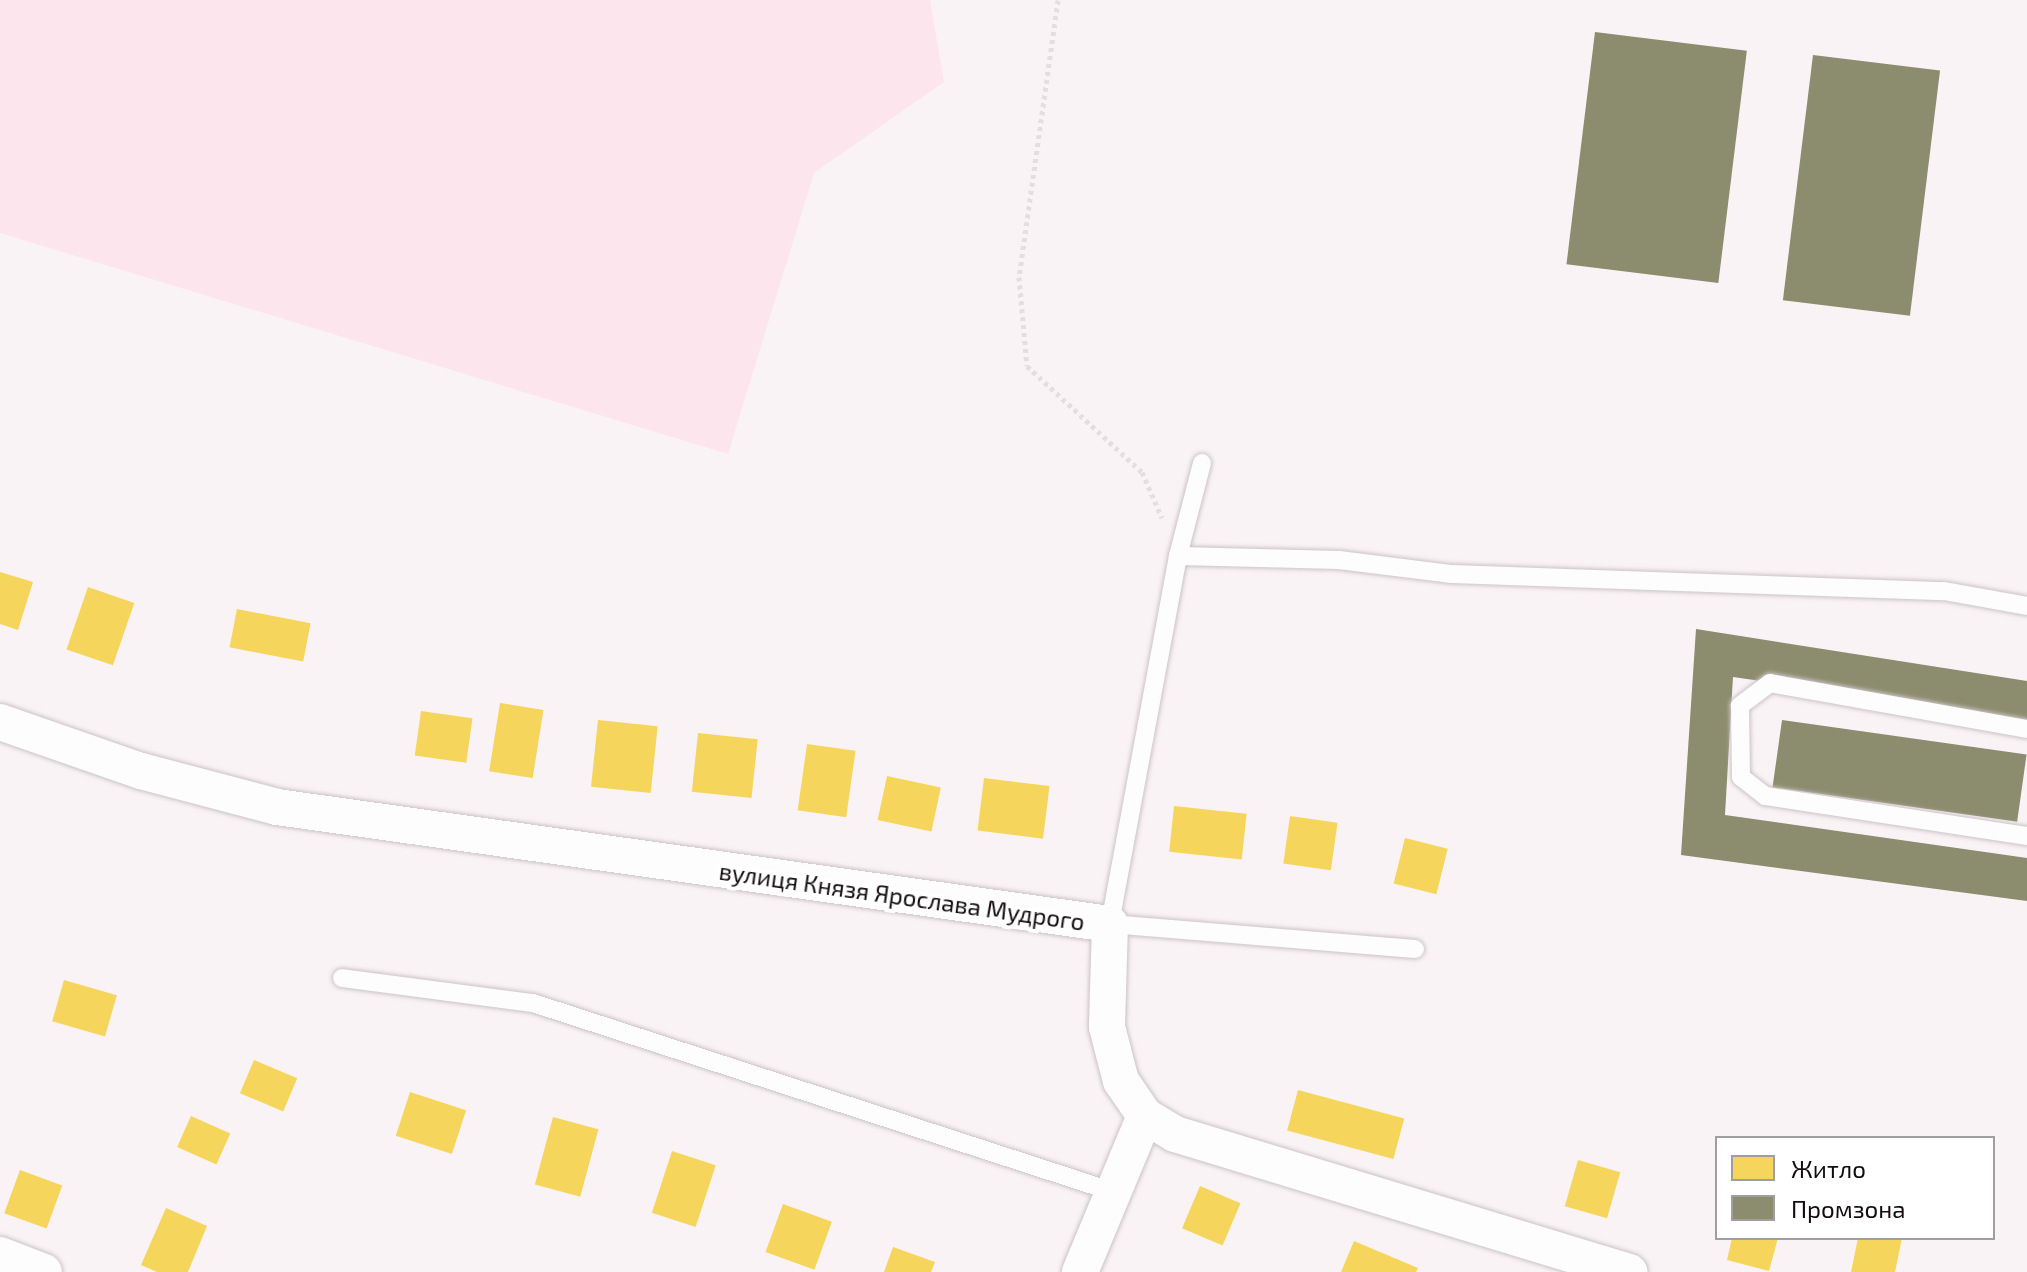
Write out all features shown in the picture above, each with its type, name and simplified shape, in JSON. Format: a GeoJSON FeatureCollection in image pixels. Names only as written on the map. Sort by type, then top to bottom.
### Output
{"type":"FeatureCollection","features":[{"type":"Feature","properties":{"kind":"street","name":"вулиця Князя Ярослава Мудрого"},"geometry":{"type":"LineString","coordinates":[[0,722],[141,771],[277,807],[1110,924],[1107,1027],[1121,1081],[1145,1116],[1175,1134],[1630,1272]]}},
{"type":"Feature","properties":{"kind":"street"},"geometry":{"type":"LineString","coordinates":[[1080,1272],[1145,1116]]}},
{"type":"Feature","properties":{"kind":"street"},"geometry":{"type":"LineString","coordinates":[[0,1255],[44,1272]]}},
{"type":"Feature","properties":{"kind":"lane"},"geometry":{"type":"LineString","coordinates":[[1202,463],[1178,556],[1110,924],[1415,949]]}},
{"type":"Feature","properties":{"kind":"lane"},"geometry":{"type":"LineString","coordinates":[[1178,556],[1339,560],[1452,574],[1944,591],[2027,606]]}},
{"type":"Feature","properties":{"kind":"lane"},"geometry":{"type":"LineString","coordinates":[[2027,729],[1770,683],[1740,706],[1741,777],[1765,796],[2027,836]]}},
{"type":"Feature","properties":{"kind":"lane"},"geometry":{"type":"LineString","coordinates":[[342,978],[533,1003],[1114,1192]]}},
{"type":"Feature","properties":{"kind":"path"},"geometry":{"type":"LineString","coordinates":[[1058,0],[1019,277],[1027,366],[1142,472],[1178,556]]}},
{"type":"Feature","properties":{"kind":"shaded area"},"geometry":{"type":"Polygon","coordinates":[[[0,0],[930,0],[944,82],[814,173],[728,454],[0,233],[0,0]]]}},
{"type":"Feature","properties":{"kind":"building: Житло"},"geometry":{"type":"Polygon","coordinates":[[[0,572],[33,582],[18,630],[0,624],[0,572]]]}},
{"type":"Feature","properties":{"kind":"building: Житло"},"geometry":{"type":"Polygon","coordinates":[[[88,587],[134,603],[113,665],[67,649],[88,587]]]}},
{"type":"Feature","properties":{"kind":"building: Житло"},"geometry":{"type":"Polygon","coordinates":[[[237,609],[311,623],[303,662],[230,647],[237,609]]]}},
{"type":"Feature","properties":{"kind":"building: Житло"},"geometry":{"type":"Polygon","coordinates":[[[500,703],[543,710],[533,778],[489,771],[500,703]]]}},
{"type":"Feature","properties":{"kind":"building: Житло"},"geometry":{"type":"Polygon","coordinates":[[[421,711],[472,718],[466,763],[415,756],[421,711]]]}},
{"type":"Feature","properties":{"kind":"building: Житло"},"geometry":{"type":"Polygon","coordinates":[[[598,720],[658,726],[651,793],[591,787],[598,720]]]}},
{"type":"Feature","properties":{"kind":"building: Житло"},"geometry":{"type":"Polygon","coordinates":[[[698,733],[758,739],[752,798],[692,792],[698,733]]]}},
{"type":"Feature","properties":{"kind":"building: Житло"},"geometry":{"type":"Polygon","coordinates":[[[807,744],[856,751],[846,817],[798,810],[807,744]]]}},
{"type":"Feature","properties":{"kind":"building: Житло"},"geometry":{"type":"Polygon","coordinates":[[[887,776],[941,787],[931,831],[878,820],[887,776]]]}},
{"type":"Feature","properties":{"kind":"building: Житло"},"geometry":{"type":"Polygon","coordinates":[[[984,778],[1050,786],[1043,839],[978,831],[984,778]]]}},
{"type":"Feature","properties":{"kind":"building: Житло"},"geometry":{"type":"Polygon","coordinates":[[[1174,806],[1247,814],[1242,859],[1169,852],[1174,806]]]}},
{"type":"Feature","properties":{"kind":"building: Житло"},"geometry":{"type":"Polygon","coordinates":[[[1290,816],[1338,823],[1331,870],[1283,864],[1290,816]]]}},
{"type":"Feature","properties":{"kind":"building: Житло"},"geometry":{"type":"Polygon","coordinates":[[[1405,838],[1448,849],[1436,894],[1394,884],[1405,838]]]}},
{"type":"Feature","properties":{"kind":"building: Житло"},"geometry":{"type":"Polygon","coordinates":[[[64,980],[117,995],[105,1036],[52,1021],[64,980]]]}},
{"type":"Feature","properties":{"kind":"building: Житло"},"geometry":{"type":"Polygon","coordinates":[[[254,1060],[297,1078],[283,1112],[240,1093],[254,1060]]]}},
{"type":"Feature","properties":{"kind":"building: Житло"},"geometry":{"type":"Polygon","coordinates":[[[1298,1090],[1404,1118],[1393,1159],[1287,1131],[1298,1090]]]}},
{"type":"Feature","properties":{"kind":"building: Житло"},"geometry":{"type":"Polygon","coordinates":[[[410,1092],[466,1110],[452,1154],[396,1136],[410,1092]]]}},
{"type":"Feature","properties":{"kind":"building: Житло"},"geometry":{"type":"Polygon","coordinates":[[[191,1116],[230,1133],[216,1165],[177,1147],[191,1116]]]}},
{"type":"Feature","properties":{"kind":"building: Житло"},"geometry":{"type":"Polygon","coordinates":[[[553,1117],[598,1129],[580,1197],[535,1185],[553,1117]]]}},
{"type":"Feature","properties":{"kind":"building: Житло"},"geometry":{"type":"Polygon","coordinates":[[[672,1151],[716,1165],[696,1227],[652,1213],[672,1151]]]}},
{"type":"Feature","properties":{"kind":"building: Житло"},"geometry":{"type":"Polygon","coordinates":[[[1578,1160],[1620,1172],[1607,1218],[1565,1206],[1578,1160]]]}},
{"type":"Feature","properties":{"kind":"building: Житло"},"geometry":{"type":"Polygon","coordinates":[[[20,1170],[62,1185],[47,1229],[4,1213],[20,1170]]]}},
{"type":"Feature","properties":{"kind":"building: Житло"},"geometry":{"type":"Polygon","coordinates":[[[1200,1186],[1241,1203],[1223,1246],[1182,1228],[1200,1186]]]}},
{"type":"Feature","properties":{"kind":"building: Житло"},"geometry":{"type":"Polygon","coordinates":[[[783,1204],[832,1222],[814,1270],[766,1252],[783,1204]]]}},
{"type":"Feature","properties":{"kind":"building: Житло"},"geometry":{"type":"Polygon","coordinates":[[[166,1208],[207,1226],[188,1272],[157,1272],[141,1265],[166,1208]]]}},
{"type":"Feature","properties":{"kind":"building: Житло"},"geometry":{"type":"Polygon","coordinates":[[[1732,1240],[1777,1240],[1769,1271],[1727,1260],[1732,1240]]]}},
{"type":"Feature","properties":{"kind":"building: Житло"},"geometry":{"type":"Polygon","coordinates":[[[1858,1240],[1902,1240],[1895,1272],[1851,1272],[1858,1240]]]}},
{"type":"Feature","properties":{"kind":"building: Житло"},"geometry":{"type":"Polygon","coordinates":[[[1354,1241],[1418,1268],[1416,1272],[1341,1272],[1354,1241]]]}},
{"type":"Feature","properties":{"kind":"building: Житло"},"geometry":{"type":"Polygon","coordinates":[[[893,1247],[935,1262],[931,1272],[884,1272],[893,1247]]]}},
{"type":"Feature","properties":{"kind":"building: Промзона"},"geometry":{"type":"Polygon","coordinates":[[[1595,32],[1747,51],[1718,283],[1566,264],[1595,32]]]}},
{"type":"Feature","properties":{"kind":"building: Промзона"},"geometry":{"type":"Polygon","coordinates":[[[1813,55],[1940,71],[1910,316],[1783,300],[1813,55]]]}},
{"type":"Feature","properties":{"kind":"building: Промзона"},"geometry":{"type":"Polygon","coordinates":[[[1696,629],[2027,681],[2027,720],[1733,677],[1725,815],[2027,858],[2027,901],[1681,855],[1696,629]]]}},
{"type":"Feature","properties":{"kind":"building: Промзона"},"geometry":{"type":"Polygon","coordinates":[[[1782,720],[2027,754],[2017,822],[1773,787],[1782,720]]]}}]}
